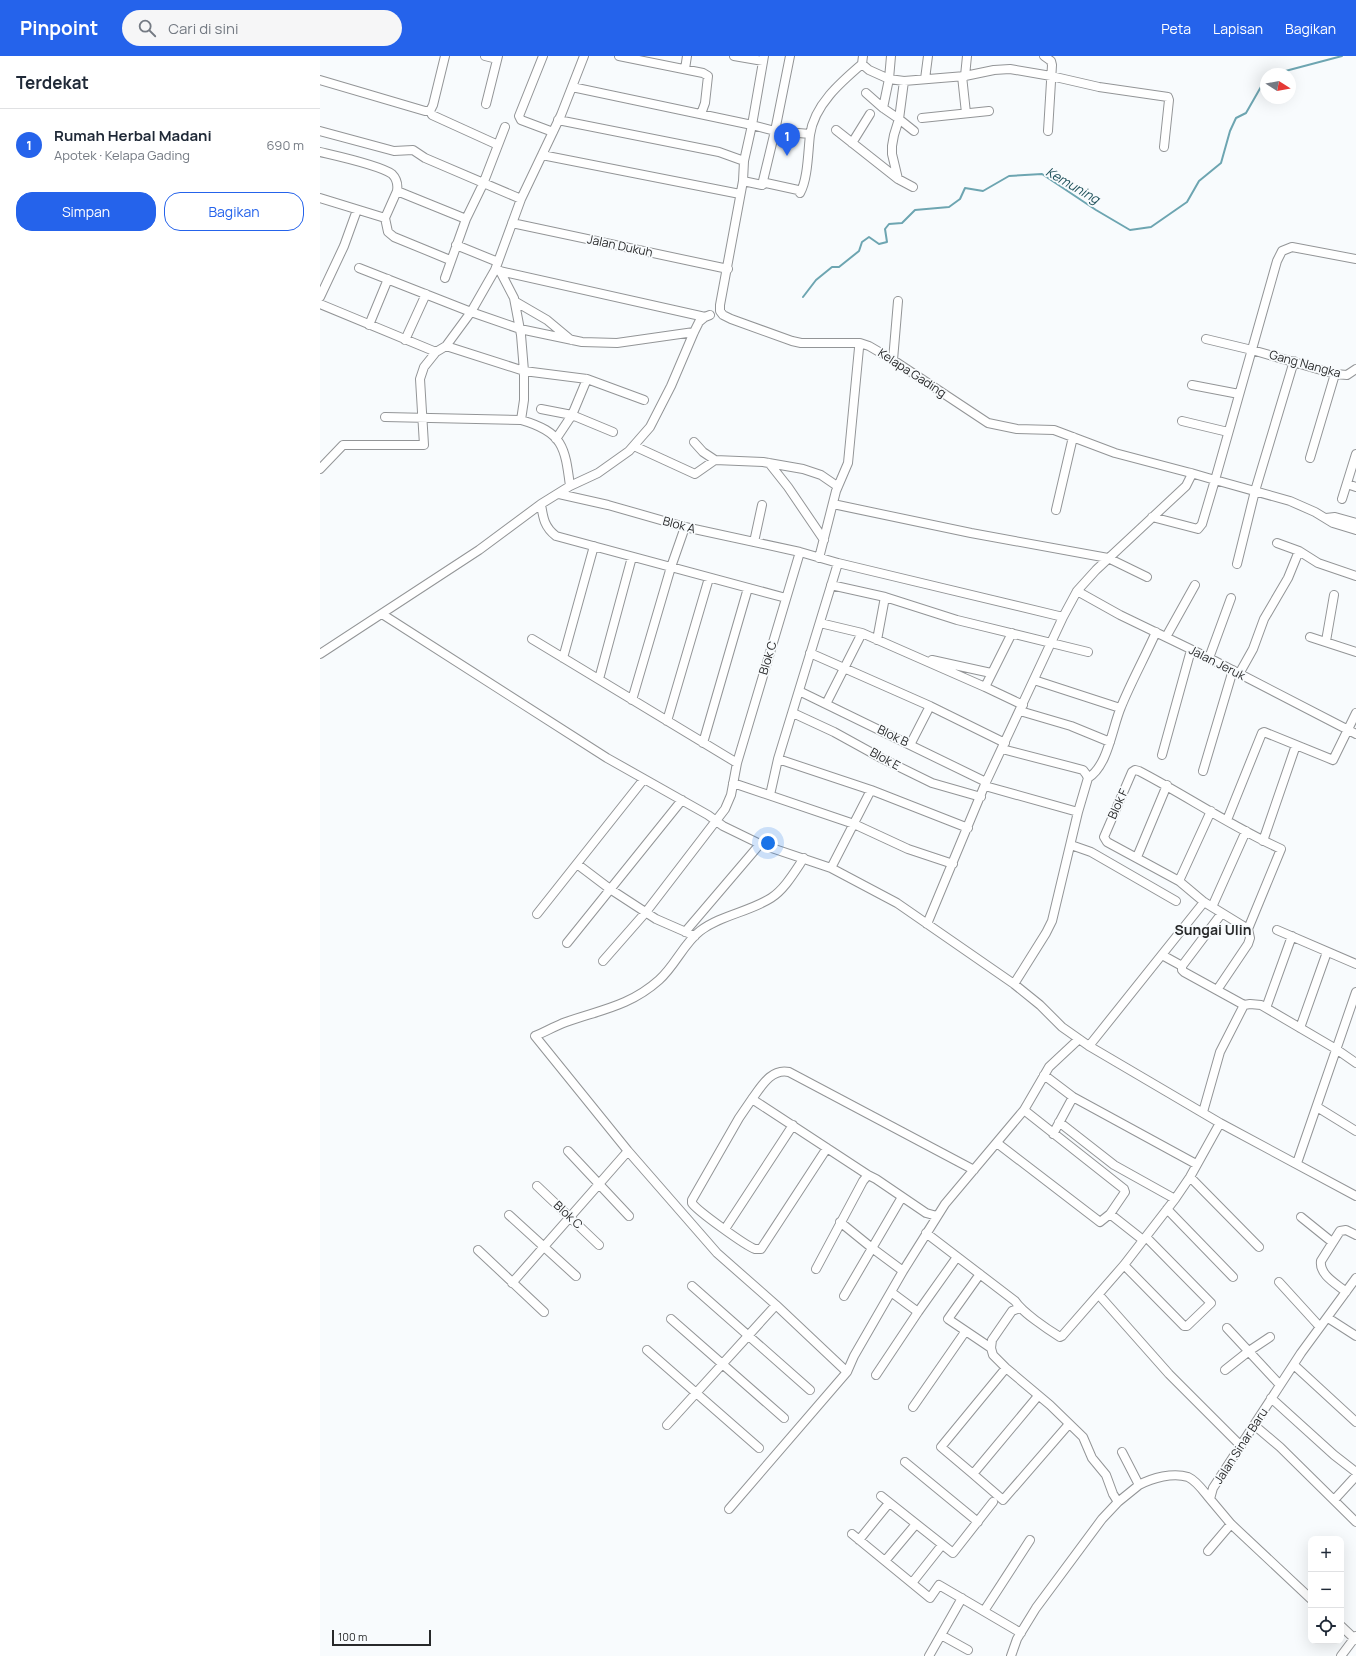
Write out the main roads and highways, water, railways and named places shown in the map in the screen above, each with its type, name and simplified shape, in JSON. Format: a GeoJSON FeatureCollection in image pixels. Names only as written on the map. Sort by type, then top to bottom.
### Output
{"type":"FeatureCollection","features":[{"type":"Feature","properties":{"kind":"waterway","name":"Kemuning"},"geometry":{"type":"LineString","coordinates":[[1296,68],[1342,56]]}},
{"type":"Feature","properties":{"kind":"waterway","name":"Kemuning"},"geometry":{"type":"LineString","coordinates":[[803,297],[816,280],[832,267],[839,267],[859,251],[862,242],[869,237],[879,244],[887,242],[885,229],[889,224],[902,223],[915,210],[949,207],[960,199],[965,188],[983,191],[1009,176],[1042,174],[1096,210],[1130,230],[1151,227],[1187,202],[1199,181],[1221,163],[1230,131],[1236,118],[1246,113],[1260,88]]}},
{"type":"Feature","properties":{"kind":"place","name":"Rumah Herbal Madani"},"geometry":{"type":"Point","coordinates":[787,156]}},
{"type":"Feature","properties":{"kind":"district","name":"Sungai Ulin"},"geometry":{"type":"Point","coordinates":[1213,930]}}]}
